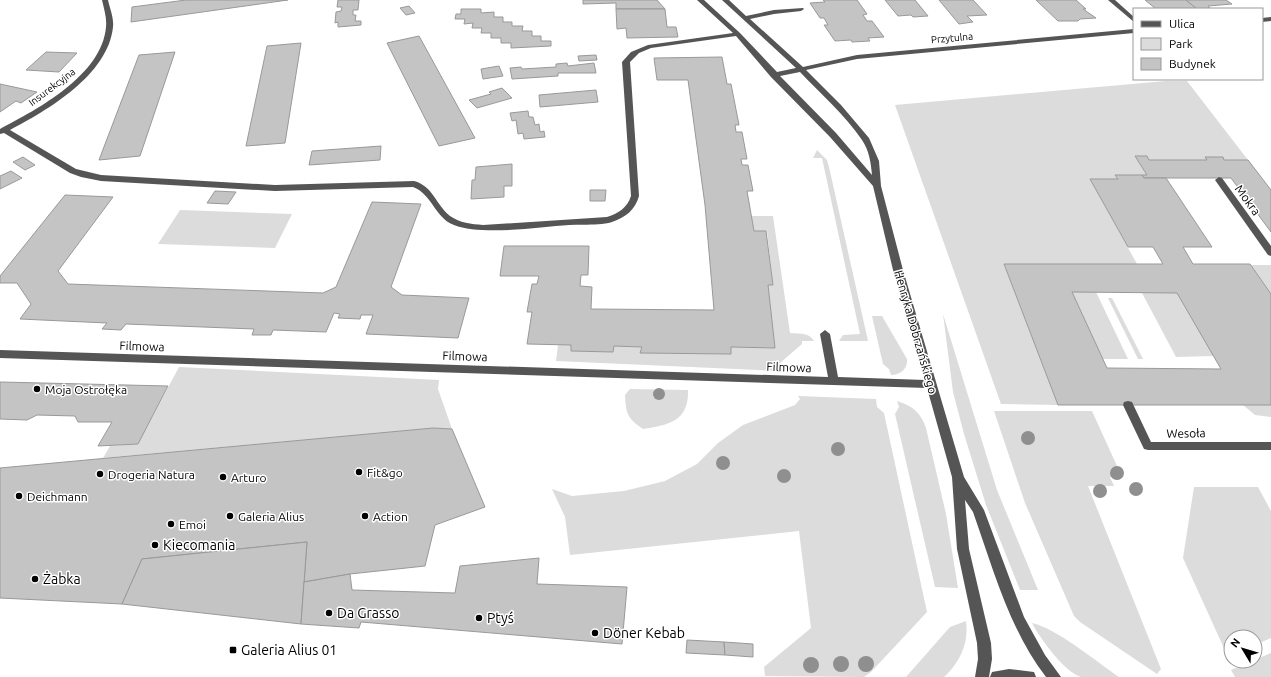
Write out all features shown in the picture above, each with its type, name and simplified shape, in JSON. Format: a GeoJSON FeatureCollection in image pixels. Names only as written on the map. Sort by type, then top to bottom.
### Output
{"type":"FeatureCollection","features":[{"type":"Feature","properties":{"kind":"street","name":"Insurekcyjna"},"geometry":{"type":"LineString","coordinates":[[2,131],[51,103],[92,68],[101,54],[109,30],[109,19],[105,0]]}},
{"type":"Feature","properties":{"kind":"street","name":"Henryka Dobrzańskiego"},"geometry":{"type":"LineString","coordinates":[[700,0],[738,34],[774,75],[833,135],[877,186]]}},
{"type":"Feature","properties":{"kind":"street","name":"Henryka Dobrzańskiego"},"geometry":{"type":"LineString","coordinates":[[726,0],[801,69],[838,107],[866,140],[875,161],[877,186],[898,270],[958,477],[963,549],[984,643],[985,659],[982,677]]}},
{"type":"Feature","properties":{"kind":"street"},"geometry":{"type":"LineString","coordinates":[[1111,0],[1133,19]]}},
{"type":"Feature","properties":{"kind":"street"},"geometry":{"type":"LineString","coordinates":[[746,18],[774,12],[801,9]]}},
{"type":"Feature","properties":{"kind":"street","name":"Przytulna"},"geometry":{"type":"LineString","coordinates":[[774,75],[857,57],[1133,31]]}},
{"type":"Feature","properties":{"kind":"street"},"geometry":{"type":"LineString","coordinates":[[2,131],[73,171],[84,175],[101,178],[275,188],[414,184],[422,186],[428,192],[444,215],[464,226],[483,228],[608,220],[628,211],[633,204],[635,196],[626,62],[629,56],[650,46],[738,34]]}},
{"type":"Feature","properties":{"kind":"street","name":"Mokra"},"geometry":{"type":"LineString","coordinates":[[1219,180],[1271,253]]}},
{"type":"Feature","properties":{"kind":"street"},"geometry":{"type":"LineString","coordinates":[[825,334],[834,381]]}},
{"type":"Feature","properties":{"kind":"street","name":"Filmowa"},"geometry":{"type":"LineString","coordinates":[[0,354],[930,384]]}},
{"type":"Feature","properties":{"kind":"street","name":"Wesoła"},"geometry":{"type":"LineString","coordinates":[[1128,405],[1148,446],[1271,446]]}},
{"type":"Feature","properties":{"kind":"street","name":"Henryka Dobrzańskiego"},"geometry":{"type":"LineString","coordinates":[[958,477],[978,510],[1018,619],[1040,659],[1054,677]]}},
{"type":"Feature","properties":{"kind":"street"},"geometry":{"type":"LineString","coordinates":[[997,677],[1009,675],[1029,677]]}},
{"type":"Feature","properties":{"kind":"green space"},"geometry":{"type":"Polygon","coordinates":[[[1166,81],[1187,81],[1248,160],[1224,160],[1222,157],[1206,157],[1207,160],[1149,160],[1147,156],[1135,156],[1147,175],[1116,176],[1118,179],[1090,179],[1137,264],[1004,265],[1058,405],[1001,404],[895,105],[1166,81]]]}},
{"type":"Feature","properties":{"kind":"green space"},"geometry":{"type":"Polygon","coordinates":[[[817,150],[827,160],[829,167],[868,341],[839,341],[843,335],[860,334],[822,158],[813,158],[817,150]]]}},
{"type":"Feature","properties":{"kind":"green space"},"geometry":{"type":"Polygon","coordinates":[[[180,210],[292,214],[275,248],[158,244],[180,210]]]}},
{"type":"Feature","properties":{"kind":"green space"},"geometry":{"type":"Polygon","coordinates":[[[751,216],[773,216],[790,333],[809,336],[814,341],[802,341],[802,344],[780,363],[781,371],[556,361],[558,345],[571,345],[571,351],[613,352],[614,346],[642,347],[640,353],[731,354],[731,347],[775,348],[768,285],[773,284],[767,231],[754,231],[751,216]]]}},
{"type":"Feature","properties":{"kind":"green space"},"geometry":{"type":"Polygon","coordinates":[[[1251,265],[1271,265],[1271,294],[1251,265]]]}},
{"type":"Feature","properties":{"kind":"green space"},"geometry":{"type":"Polygon","coordinates":[[[1072,292],[1096,292],[1128,359],[1103,359],[1072,292]]]}},
{"type":"Feature","properties":{"kind":"green space"},"geometry":{"type":"Polygon","coordinates":[[[1142,293],[1177,293],[1214,356],[1176,357],[1142,293]]]}},
{"type":"Feature","properties":{"kind":"green space"},"geometry":{"type":"Polygon","coordinates":[[[1108,298],[1112,298],[1143,359],[1138,359],[1108,298]]]}},
{"type":"Feature","properties":{"kind":"green space"},"geometry":{"type":"Polygon","coordinates":[[[943,314],[997,490],[1038,590],[1020,590],[986,505],[964,434],[953,392],[943,314]]]}},
{"type":"Feature","properties":{"kind":"green space"},"geometry":{"type":"Polygon","coordinates":[[[872,316],[882,316],[907,359],[905,368],[898,374],[891,375],[889,369],[883,364],[872,316]]]}},
{"type":"Feature","properties":{"kind":"green space"},"geometry":{"type":"Polygon","coordinates":[[[179,367],[439,380],[438,389],[452,429],[433,428],[103,458],[110,446],[138,444],[179,367]]]}},
{"type":"Feature","properties":{"kind":"green space"},"geometry":{"type":"Polygon","coordinates":[[[630,389],[688,390],[685,409],[676,420],[661,426],[643,429],[628,415],[625,395],[630,389]]]}},
{"type":"Feature","properties":{"kind":"green space"},"geometry":{"type":"Polygon","coordinates":[[[798,396],[876,399],[877,407],[884,413],[927,612],[871,672],[864,677],[765,676],[764,667],[811,628],[799,531],[570,555],[565,517],[552,489],[572,496],[624,491],[665,481],[697,464],[718,443],[743,425],[795,405],[800,399],[798,396]]]}},
{"type":"Feature","properties":{"kind":"green space"},"geometry":{"type":"Polygon","coordinates":[[[897,401],[908,405],[916,411],[922,418],[926,428],[946,514],[958,588],[935,587],[895,414],[899,407],[897,401]]]}},
{"type":"Feature","properties":{"kind":"green space"},"geometry":{"type":"Polygon","coordinates":[[[1243,405],[1271,405],[1271,417],[1255,415],[1243,405]]]}},
{"type":"Feature","properties":{"kind":"green space"},"geometry":{"type":"Polygon","coordinates":[[[994,411],[1092,411],[1122,477],[1110,477],[1114,486],[1088,486],[1161,669],[1157,674],[1080,622],[1074,616],[1025,503],[994,411]]]}},
{"type":"Feature","properties":{"kind":"green space"},"geometry":{"type":"Polygon","coordinates":[[[1194,487],[1258,487],[1271,511],[1271,638],[1263,642],[1263,629],[1223,629],[1223,646],[1183,558],[1194,487]]]}},
{"type":"Feature","properties":{"kind":"green space"},"geometry":{"type":"Polygon","coordinates":[[[966,621],[966,637],[962,652],[955,665],[944,677],[906,677],[950,627],[966,621]]]}},
{"type":"Feature","properties":{"kind":"green space"},"geometry":{"type":"Polygon","coordinates":[[[1032,623],[1053,631],[1119,677],[1081,677],[1074,674],[1067,669],[1053,654],[1032,623]]]}},
{"type":"Feature","properties":{"kind":"green space"},"geometry":{"type":"Polygon","coordinates":[[[1271,653],[1271,677],[1235,677],[1231,670],[1263,669],[1263,656],[1271,653]]]}},
{"type":"Feature","properties":{"kind":"building"},"geometry":{"type":"Polygon","coordinates":[[[186,0],[288,0],[131,22],[132,7],[186,0]]]}},
{"type":"Feature","properties":{"kind":"building"},"geometry":{"type":"Polygon","coordinates":[[[338,0],[359,0],[358,10],[353,10],[353,15],[356,15],[355,21],[361,21],[361,25],[338,27],[338,22],[335,23],[336,12],[341,11],[342,7],[337,7],[338,0]]]}},
{"type":"Feature","properties":{"kind":"building"},"geometry":{"type":"Polygon","coordinates":[[[583,0],[657,0],[665,9],[616,9],[616,3],[583,4],[583,0]]]}},
{"type":"Feature","properties":{"kind":"building"},"geometry":{"type":"Polygon","coordinates":[[[823,0],[857,0],[867,14],[863,15],[867,21],[872,21],[884,37],[868,38],[870,41],[835,41],[824,25],[828,25],[824,18],[820,18],[810,3],[825,2],[823,0]]]}},
{"type":"Feature","properties":{"kind":"building"},"geometry":{"type":"Polygon","coordinates":[[[885,0],[915,0],[928,16],[898,16],[885,0]]]}},
{"type":"Feature","properties":{"kind":"building"},"geometry":{"type":"Polygon","coordinates":[[[939,0],[973,0],[987,15],[967,16],[973,22],[959,24],[939,0]]]}},
{"type":"Feature","properties":{"kind":"building"},"geometry":{"type":"Polygon","coordinates":[[[1036,0],[1076,0],[1086,9],[1083,9],[1096,18],[1080,19],[1078,21],[1058,21],[1036,0]]]}},
{"type":"Feature","properties":{"kind":"building"},"geometry":{"type":"Polygon","coordinates":[[[1145,0],[1186,0],[1196,8],[1155,8],[1145,0]]]}},
{"type":"Feature","properties":{"kind":"building"},"geometry":{"type":"Polygon","coordinates":[[[1186,0],[1226,0],[1232,4],[1208,6],[1210,8],[1196,8],[1186,0]]]}},
{"type":"Feature","properties":{"kind":"building"},"geometry":{"type":"Polygon","coordinates":[[[409,6],[415,13],[406,15],[400,8],[409,6]]]}},
{"type":"Feature","properties":{"kind":"building"},"geometry":{"type":"Polygon","coordinates":[[[461,9],[481,9],[481,13],[494,12],[494,17],[503,17],[503,22],[512,22],[512,26],[523,26],[522,31],[532,31],[532,36],[541,36],[541,41],[551,41],[551,46],[511,48],[511,43],[501,43],[501,38],[491,38],[491,33],[481,33],[482,28],[472,28],[473,23],[464,24],[465,19],[455,19],[456,14],[461,14],[461,9]]]}},
{"type":"Feature","properties":{"kind":"building"},"geometry":{"type":"Polygon","coordinates":[[[616,9],[665,9],[667,27],[676,27],[678,37],[627,38],[626,28],[617,29],[616,9]]]}},
{"type":"Feature","properties":{"kind":"building"},"geometry":{"type":"Polygon","coordinates":[[[419,36],[475,138],[439,146],[387,43],[419,36]]]}},
{"type":"Feature","properties":{"kind":"building"},"geometry":{"type":"Polygon","coordinates":[[[301,43],[285,143],[246,146],[267,46],[301,43]]]}},
{"type":"Feature","properties":{"kind":"building"},"geometry":{"type":"Polygon","coordinates":[[[46,52],[77,53],[59,72],[26,70],[46,52]]]}},
{"type":"Feature","properties":{"kind":"building"},"geometry":{"type":"Polygon","coordinates":[[[175,52],[140,156],[99,160],[139,55],[175,52]]]}},
{"type":"Feature","properties":{"kind":"building"},"geometry":{"type":"Polygon","coordinates":[[[596,55],[597,60],[579,61],[578,56],[596,55]]]}},
{"type":"Feature","properties":{"kind":"building"},"geometry":{"type":"Polygon","coordinates":[[[722,57],[727,84],[731,84],[739,125],[735,125],[736,132],[742,132],[747,159],[741,159],[742,165],[748,165],[753,191],[747,191],[754,231],[766,231],[773,285],[768,285],[775,348],[731,347],[731,354],[640,353],[642,347],[614,346],[613,352],[571,351],[571,345],[527,344],[532,312],[527,312],[532,284],[537,284],[539,276],[500,276],[504,246],[589,246],[588,275],[581,275],[580,286],[592,287],[591,309],[714,310],[705,205],[688,80],[657,80],[654,58],[722,57]]]}},
{"type":"Feature","properties":{"kind":"building"},"geometry":{"type":"Polygon","coordinates":[[[567,63],[568,66],[594,63],[596,73],[558,73],[558,76],[512,79],[510,68],[521,67],[522,69],[556,67],[556,64],[567,63]]]}},
{"type":"Feature","properties":{"kind":"building"},"geometry":{"type":"Polygon","coordinates":[[[499,66],[503,76],[483,79],[481,69],[499,66]]]}},
{"type":"Feature","properties":{"kind":"building"},"geometry":{"type":"Polygon","coordinates":[[[0,84],[37,92],[21,103],[16,101],[0,112],[0,84]]]}},
{"type":"Feature","properties":{"kind":"building"},"geometry":{"type":"Polygon","coordinates":[[[502,88],[512,98],[477,108],[469,100],[491,94],[489,92],[502,88]]]}},
{"type":"Feature","properties":{"kind":"building"},"geometry":{"type":"Polygon","coordinates":[[[596,90],[598,102],[540,107],[539,95],[596,90]]]}},
{"type":"Feature","properties":{"kind":"building"},"geometry":{"type":"Polygon","coordinates":[[[528,111],[529,117],[533,117],[535,125],[539,124],[540,132],[544,131],[545,137],[524,139],[523,133],[518,134],[516,120],[512,121],[510,113],[528,111]]]}},
{"type":"Feature","properties":{"kind":"building"},"geometry":{"type":"Polygon","coordinates":[[[381,146],[380,160],[309,165],[312,151],[381,146]]]}},
{"type":"Feature","properties":{"kind":"building"},"geometry":{"type":"Polygon","coordinates":[[[1135,156],[1147,156],[1149,160],[1207,160],[1205,157],[1223,157],[1224,160],[1248,160],[1271,190],[1271,232],[1231,178],[1144,178],[1142,175],[1147,175],[1135,156]]]}},
{"type":"Feature","properties":{"kind":"building"},"geometry":{"type":"Polygon","coordinates":[[[23,157],[35,165],[25,170],[13,162],[23,157]]]}},
{"type":"Feature","properties":{"kind":"building"},"geometry":{"type":"Polygon","coordinates":[[[512,164],[512,186],[504,186],[504,197],[471,199],[472,180],[475,180],[476,167],[512,164]]]}},
{"type":"Feature","properties":{"kind":"building"},"geometry":{"type":"Polygon","coordinates":[[[11,171],[22,178],[0,189],[0,176],[11,171]]]}},
{"type":"Feature","properties":{"kind":"building"},"geometry":{"type":"Polygon","coordinates":[[[1115,175],[1142,175],[1144,178],[1166,178],[1212,247],[1183,247],[1193,264],[1250,264],[1271,294],[1271,405],[1058,405],[1004,264],[1163,264],[1153,247],[1128,247],[1090,179],[1118,179],[1115,175]],[[1072,292],[1107,368],[1221,369],[1177,293],[1072,292]]]}},
{"type":"Feature","properties":{"kind":"building"},"geometry":{"type":"Polygon","coordinates":[[[590,190],[606,190],[605,201],[590,201],[590,190]]]}},
{"type":"Feature","properties":{"kind":"building"},"geometry":{"type":"Polygon","coordinates":[[[215,191],[236,192],[228,204],[207,203],[215,191]]]}},
{"type":"Feature","properties":{"kind":"building"},"geometry":{"type":"Polygon","coordinates":[[[65,195],[113,197],[58,271],[68,284],[323,293],[336,287],[372,202],[421,204],[391,287],[402,295],[469,298],[458,338],[366,334],[373,315],[361,315],[360,319],[338,318],[340,314],[334,313],[326,332],[273,330],[271,335],[252,335],[254,329],[126,324],[121,330],[102,329],[107,323],[20,319],[31,304],[17,283],[0,283],[0,276],[65,195]]]}},
{"type":"Feature","properties":{"kind":"building"},"geometry":{"type":"Polygon","coordinates":[[[0,382],[168,386],[138,444],[98,446],[112,422],[78,422],[75,416],[37,415],[27,420],[0,419],[0,382]]]}},
{"type":"Feature","properties":{"kind":"building","name":"Galeria Alius"},"geometry":{"type":"Polygon","coordinates":[[[433,428],[452,429],[485,507],[435,525],[425,566],[350,574],[304,582],[307,542],[142,559],[122,604],[0,598],[0,468],[433,428]]]}},
{"type":"Feature","properties":{"kind":"building"},"geometry":{"type":"Polygon","coordinates":[[[307,542],[301,624],[122,604],[142,559],[307,542]]]}},
{"type":"Feature","properties":{"kind":"building"},"geometry":{"type":"Polygon","coordinates":[[[539,558],[537,584],[627,587],[622,644],[361,622],[359,628],[301,624],[304,582],[350,574],[352,590],[455,593],[460,566],[539,558]]]}},
{"type":"Feature","properties":{"kind":"building"},"geometry":{"type":"Polygon","coordinates":[[[687,640],[724,642],[725,655],[686,653],[687,640]]]}},
{"type":"Feature","properties":{"kind":"building"},"geometry":{"type":"Polygon","coordinates":[[[724,642],[753,644],[753,657],[725,655],[724,642]]]}},
{"type":"Feature","properties":{"kind":"place","name":"Moja Ostrołęka"},"geometry":{"type":"Point","coordinates":[37,389]}},
{"type":"Feature","properties":{"kind":"place","name":"Fit&go"},"geometry":{"type":"Point","coordinates":[359,472]}},
{"type":"Feature","properties":{"kind":"place","name":"Drogeria Natura"},"geometry":{"type":"Point","coordinates":[100,474]}},
{"type":"Feature","properties":{"kind":"place","name":"Arturo"},"geometry":{"type":"Point","coordinates":[223,477]}},
{"type":"Feature","properties":{"kind":"place","name":"Deichmann"},"geometry":{"type":"Point","coordinates":[19,496]}},
{"type":"Feature","properties":{"kind":"place","name":"Galeria Alius"},"geometry":{"type":"Point","coordinates":[230,516]}},
{"type":"Feature","properties":{"kind":"place","name":"Action"},"geometry":{"type":"Point","coordinates":[365,516]}},
{"type":"Feature","properties":{"kind":"place","name":"Emoi"},"geometry":{"type":"Point","coordinates":[171,524]}},
{"type":"Feature","properties":{"kind":"place","name":"Kiecomania"},"geometry":{"type":"Point","coordinates":[155,545]}},
{"type":"Feature","properties":{"kind":"place","name":"Żabka"},"geometry":{"type":"Point","coordinates":[35,579]}},
{"type":"Feature","properties":{"kind":"place","name":"Da Grasso"},"geometry":{"type":"Point","coordinates":[329,613]}},
{"type":"Feature","properties":{"kind":"place","name":"Ptyś"},"geometry":{"type":"Point","coordinates":[479,618]}},
{"type":"Feature","properties":{"kind":"place","name":"Döner Kebab"},"geometry":{"type":"Point","coordinates":[595,633]}},
{"type":"Feature","properties":{"kind":"place","name":"Galeria Alius 01"},"geometry":{"type":"Point","coordinates":[233,650]}}]}
